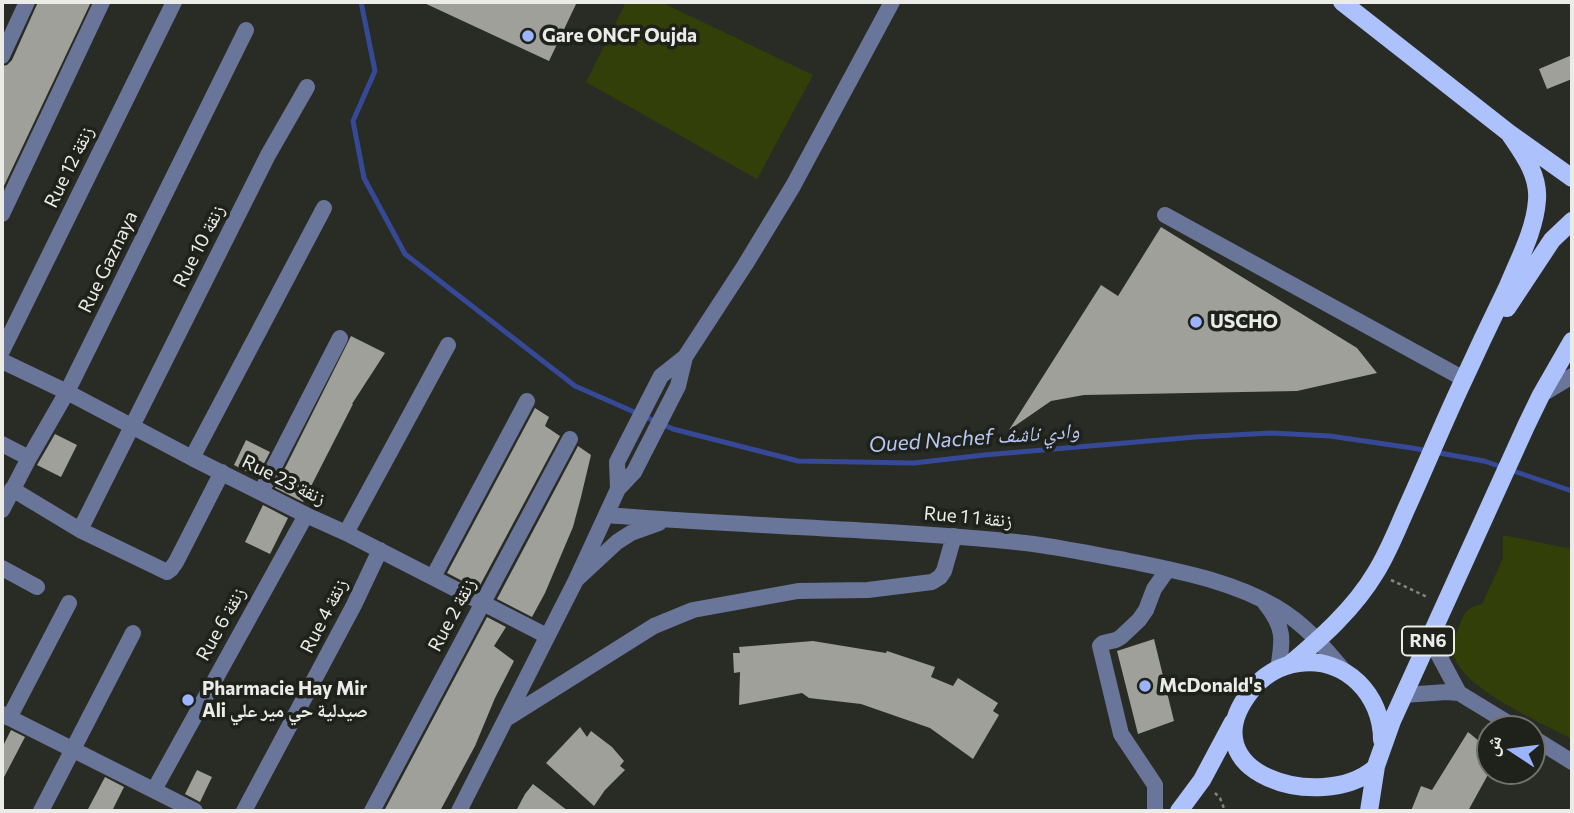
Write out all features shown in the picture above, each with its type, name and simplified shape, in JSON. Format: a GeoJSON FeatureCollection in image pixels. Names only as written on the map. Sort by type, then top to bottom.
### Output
{"type":"FeatureCollection","features":[{"type":"Feature","properties":{"kind":"main road"},"geometry":{"type":"LineString","coordinates":[[1342,2],[1509,133],[1572,178]]}},
{"type":"Feature","properties":{"kind":"main road"},"geometry":{"type":"LineString","coordinates":[[1179,811],[1202,780],[1252,689],[1268,674],[1283,667],[1319,640],[1346,612],[1376,573],[1519,261],[1532,227],[1537,201],[1536,180],[1509,133]]}},
{"type":"Feature","properties":{"kind":"main road"},"geometry":{"type":"LineString","coordinates":[[1475,358],[1552,240],[1572,221]]}},
{"type":"Feature","properties":{"kind":"main road","name":"RN6"},"geometry":{"type":"LineString","coordinates":[[1343,802],[1362,786],[1378,760],[1403,695],[1526,426],[1572,341]]}},
{"type":"Feature","properties":{"kind":"main road"},"geometry":{"type":"LineString","coordinates":[[1283,667],[1312,662],[1345,673],[1364,688],[1376,708],[1382,731],[1369,811]]}},
{"type":"Feature","properties":{"kind":"main road"},"geometry":{"type":"LineString","coordinates":[[1240,708],[1235,732],[1237,756],[1247,778],[1263,795]]}},
{"type":"Feature","properties":{"kind":"street"},"geometry":{"type":"LineString","coordinates":[[2,56],[27,2]]}},
{"type":"Feature","properties":{"kind":"street"},"geometry":{"type":"LineString","coordinates":[[2,214],[102,2]]}},
{"type":"Feature","properties":{"kind":"street","name":"Rue 12 زنقة"},"geometry":{"type":"LineString","coordinates":[[2,351],[174,2]]}},
{"type":"Feature","properties":{"kind":"street"},"geometry":{"type":"LineString","coordinates":[[576,580],[618,489],[634,472],[678,386],[685,358],[746,265],[793,186],[892,2]]}},
{"type":"Feature","properties":{"kind":"street","name":"Rue Gaznaya"},"geometry":{"type":"LineString","coordinates":[[2,510],[67,392],[246,30]]}},
{"type":"Feature","properties":{"kind":"street","name":"Rue 10 زنقة"},"geometry":{"type":"LineString","coordinates":[[80,530],[268,155],[307,87]]}},
{"type":"Feature","properties":{"kind":"street"},"geometry":{"type":"LineString","coordinates":[[191,458],[324,208]]}},
{"type":"Feature","properties":{"kind":"street"},"geometry":{"type":"LineString","coordinates":[[1166,215],[1461,386]]}},
{"type":"Feature","properties":{"kind":"street"},"geometry":{"type":"LineString","coordinates":[[261,492],[340,338]]}},
{"type":"Feature","properties":{"kind":"street"},"geometry":{"type":"LineString","coordinates":[[346,533],[448,345]]}},
{"type":"Feature","properties":{"kind":"street"},"geometry":{"type":"LineString","coordinates":[[618,489],[617,462],[661,376],[685,358]]}},
{"type":"Feature","properties":{"kind":"street","name":"Rue 23 زنقة"},"geometry":{"type":"LineString","coordinates":[[2,361],[547,636]]}},
{"type":"Feature","properties":{"kind":"street"},"geometry":{"type":"LineString","coordinates":[[1541,395],[1572,376]]}},
{"type":"Feature","properties":{"kind":"street"},"geometry":{"type":"LineString","coordinates":[[433,577],[527,401]]}},
{"type":"Feature","properties":{"kind":"street","name":"Rue 2 زنقة"},"geometry":{"type":"LineString","coordinates":[[372,811],[570,439]]}},
{"type":"Feature","properties":{"kind":"street"},"geometry":{"type":"LineString","coordinates":[[2,444],[29,458]]}},
{"type":"Feature","properties":{"kind":"street"},"geometry":{"type":"LineString","coordinates":[[12,489],[80,530],[164,571],[171,569],[222,472]]}},
{"type":"Feature","properties":{"kind":"street","name":"Rue 6 زنقة"},"geometry":{"type":"LineString","coordinates":[[154,790],[306,515]]}},
{"type":"Feature","properties":{"kind":"street","name":"Rue 1 زنقة 1"},"geometry":{"type":"LineString","coordinates":[[606,515],[954,536],[1053,547],[1168,569],[1227,584],[1278,608],[1319,640],[1345,673]]}},
{"type":"Feature","properties":{"kind":"street","name":"Rue 1 زنقة 1"},"geometry":{"type":"LineString","coordinates":[[459,811],[576,580],[617,542],[631,533],[671,520]]}},
{"type":"Feature","properties":{"kind":"street"},"geometry":{"type":"LineString","coordinates":[[506,719],[654,626],[693,610],[798,591],[868,590],[932,582],[940,577],[944,570],[954,536]]}},
{"type":"Feature","properties":{"kind":"street","name":"Rue 4 زنقة"},"geometry":{"type":"LineString","coordinates":[[244,811],[354,605],[380,550]]}},
{"type":"Feature","properties":{"kind":"street"},"geometry":{"type":"LineString","coordinates":[[2,568],[37,587]]}},
{"type":"Feature","properties":{"kind":"street"},"geometry":{"type":"LineString","coordinates":[[1155,811],[1154,785],[1121,734],[1100,646],[1116,640],[1130,629],[1146,610],[1154,590],[1168,569]]}},
{"type":"Feature","properties":{"kind":"street"},"geometry":{"type":"LineString","coordinates":[[1254,596],[1266,604],[1282,633],[1283,667]]}},
{"type":"Feature","properties":{"kind":"street"},"geometry":{"type":"LineString","coordinates":[[69,603],[5,716],[195,811]]}},
{"type":"Feature","properties":{"kind":"street"},"geometry":{"type":"LineString","coordinates":[[41,811],[132,633]]}},
{"type":"Feature","properties":{"kind":"street"},"geometry":{"type":"LineString","coordinates":[[1430,639],[1459,693]]}},
{"type":"Feature","properties":{"kind":"street"},"geometry":{"type":"LineString","coordinates":[[1403,695],[1459,693],[1495,715]]}},
{"type":"Feature","properties":{"kind":"street"},"geometry":{"type":"LineString","coordinates":[[1546,746],[1572,762]]}},
{"type":"Feature","properties":{"kind":"path"},"geometry":{"type":"LineString","coordinates":[[1385,578],[1432,600]]}},
{"type":"Feature","properties":{"kind":"path"},"geometry":{"type":"LineString","coordinates":[[1210,788],[1220,798],[1225,811]]}},
{"type":"Feature","properties":{"kind":"green space"},"geometry":{"type":"Polygon","coordinates":[[[626,2],[661,2],[813,75],[757,179],[586,82],[626,2]]]}},
{"type":"Feature","properties":{"kind":"green space"},"geometry":{"type":"Polygon","coordinates":[[[1503,535],[1572,549],[1572,739],[1546,725],[1546,715],[1526,715],[1488,693],[1472,681],[1454,656],[1453,642],[1464,616],[1472,608],[1482,604],[1503,558],[1503,535]]]}},
{"type":"Feature","properties":{"kind":"building"},"geometry":{"type":"Polygon","coordinates":[[[38,2],[91,2],[2,190],[2,66],[12,60],[38,2]]]}},
{"type":"Feature","properties":{"kind":"building","name":"Gare ONCF Oujda"},"geometry":{"type":"Polygon","coordinates":[[[422,2],[577,2],[549,61],[422,2]]]}},
{"type":"Feature","properties":{"kind":"building"},"geometry":{"type":"Polygon","coordinates":[[[1572,55],[1572,79],[1547,89],[1539,69],[1572,55]]]}},
{"type":"Feature","properties":{"kind":"building","name":"USCHO"},"geometry":{"type":"Polygon","coordinates":[[[1161,227],[1357,348],[1377,373],[1297,391],[1084,395],[1051,401],[1009,430],[1101,285],[1118,296],[1161,227]]]}},
{"type":"Feature","properties":{"kind":"building"},"geometry":{"type":"Polygon","coordinates":[[[351,336],[385,353],[352,404],[303,502],[275,488],[351,336]]]}},
{"type":"Feature","properties":{"kind":"building"},"geometry":{"type":"Polygon","coordinates":[[[535,408],[549,417],[545,426],[560,436],[478,589],[447,573],[535,408]]]}},
{"type":"Feature","properties":{"kind":"building"},"geometry":{"type":"Polygon","coordinates":[[[55,434],[77,445],[61,477],[37,465],[55,434]]]}},
{"type":"Feature","properties":{"kind":"building"},"geometry":{"type":"Polygon","coordinates":[[[246,440],[270,452],[257,477],[234,465],[246,440]]]}},
{"type":"Feature","properties":{"kind":"building"},"geometry":{"type":"Polygon","coordinates":[[[578,446],[591,455],[573,527],[532,617],[497,599],[578,446]]]}},
{"type":"Feature","properties":{"kind":"building"},"geometry":{"type":"Polygon","coordinates":[[[263,505],[288,518],[270,554],[245,542],[263,505]]]}},
{"type":"Feature","properties":{"kind":"building"},"geometry":{"type":"Polygon","coordinates":[[[487,617],[506,627],[494,646],[514,661],[475,746],[440,811],[384,811],[487,617]]]}},
{"type":"Feature","properties":{"kind":"building","name":"McDonald's"},"geometry":{"type":"Polygon","coordinates":[[[1154,639],[1174,721],[1138,734],[1117,651],[1154,639]]]}},
{"type":"Feature","properties":{"kind":"building"},"geometry":{"type":"Polygon","coordinates":[[[813,641],[886,653],[887,651],[935,667],[931,677],[953,686],[958,678],[998,703],[993,711],[999,715],[973,759],[930,728],[861,704],[809,698],[802,693],[739,705],[740,672],[734,673],[733,653],[740,653],[739,647],[813,641]]]}},
{"type":"Feature","properties":{"kind":"building"},"geometry":{"type":"Polygon","coordinates":[[[580,727],[587,737],[591,731],[612,747],[624,761],[620,766],[625,770],[605,790],[594,806],[546,763],[580,727]]]}},
{"type":"Feature","properties":{"kind":"building"},"geometry":{"type":"Polygon","coordinates":[[[11,730],[25,737],[2,781],[2,748],[11,730]]]}},
{"type":"Feature","properties":{"kind":"building"},"geometry":{"type":"Polygon","coordinates":[[[1468,732],[1476,739],[1476,785],[1482,785],[1468,811],[1411,811],[1421,786],[1432,790],[1468,732]]]}},
{"type":"Feature","properties":{"kind":"building"},"geometry":{"type":"Polygon","coordinates":[[[197,770],[212,777],[200,802],[185,794],[197,770]]]}},
{"type":"Feature","properties":{"kind":"building"},"geometry":{"type":"Polygon","coordinates":[[[105,777],[124,787],[112,811],[87,811],[105,777]]]}},
{"type":"Feature","properties":{"kind":"building"},"geometry":{"type":"Polygon","coordinates":[[[533,784],[568,811],[516,811],[533,784]]]}},
{"type":"Feature","properties":{"kind":"waterway","name":"Oued Nachef وادي ناشف"},"geometry":{"type":"LineString","coordinates":[[361,2],[375,71],[353,121],[364,178],[405,254],[575,386],[673,429],[798,461],[914,463],[1195,437],[1271,433],[1330,436],[1484,461],[1572,491]]}},
{"type":"Feature","properties":{"kind":"place","name":"Gare ONCF Oujda"},"geometry":{"type":"Point","coordinates":[528,36]}},
{"type":"Feature","properties":{"kind":"place","name":"USCHO"},"geometry":{"type":"Point","coordinates":[1196,322]}},
{"type":"Feature","properties":{"kind":"place","name":"McDonald's"},"geometry":{"type":"Point","coordinates":[1145,686]}},
{"type":"Feature","properties":{"kind":"place","name":"Pharmacie Hay Mir Ali صيدلية حي مير علي"},"geometry":{"type":"Point","coordinates":[188,700]}}]}
